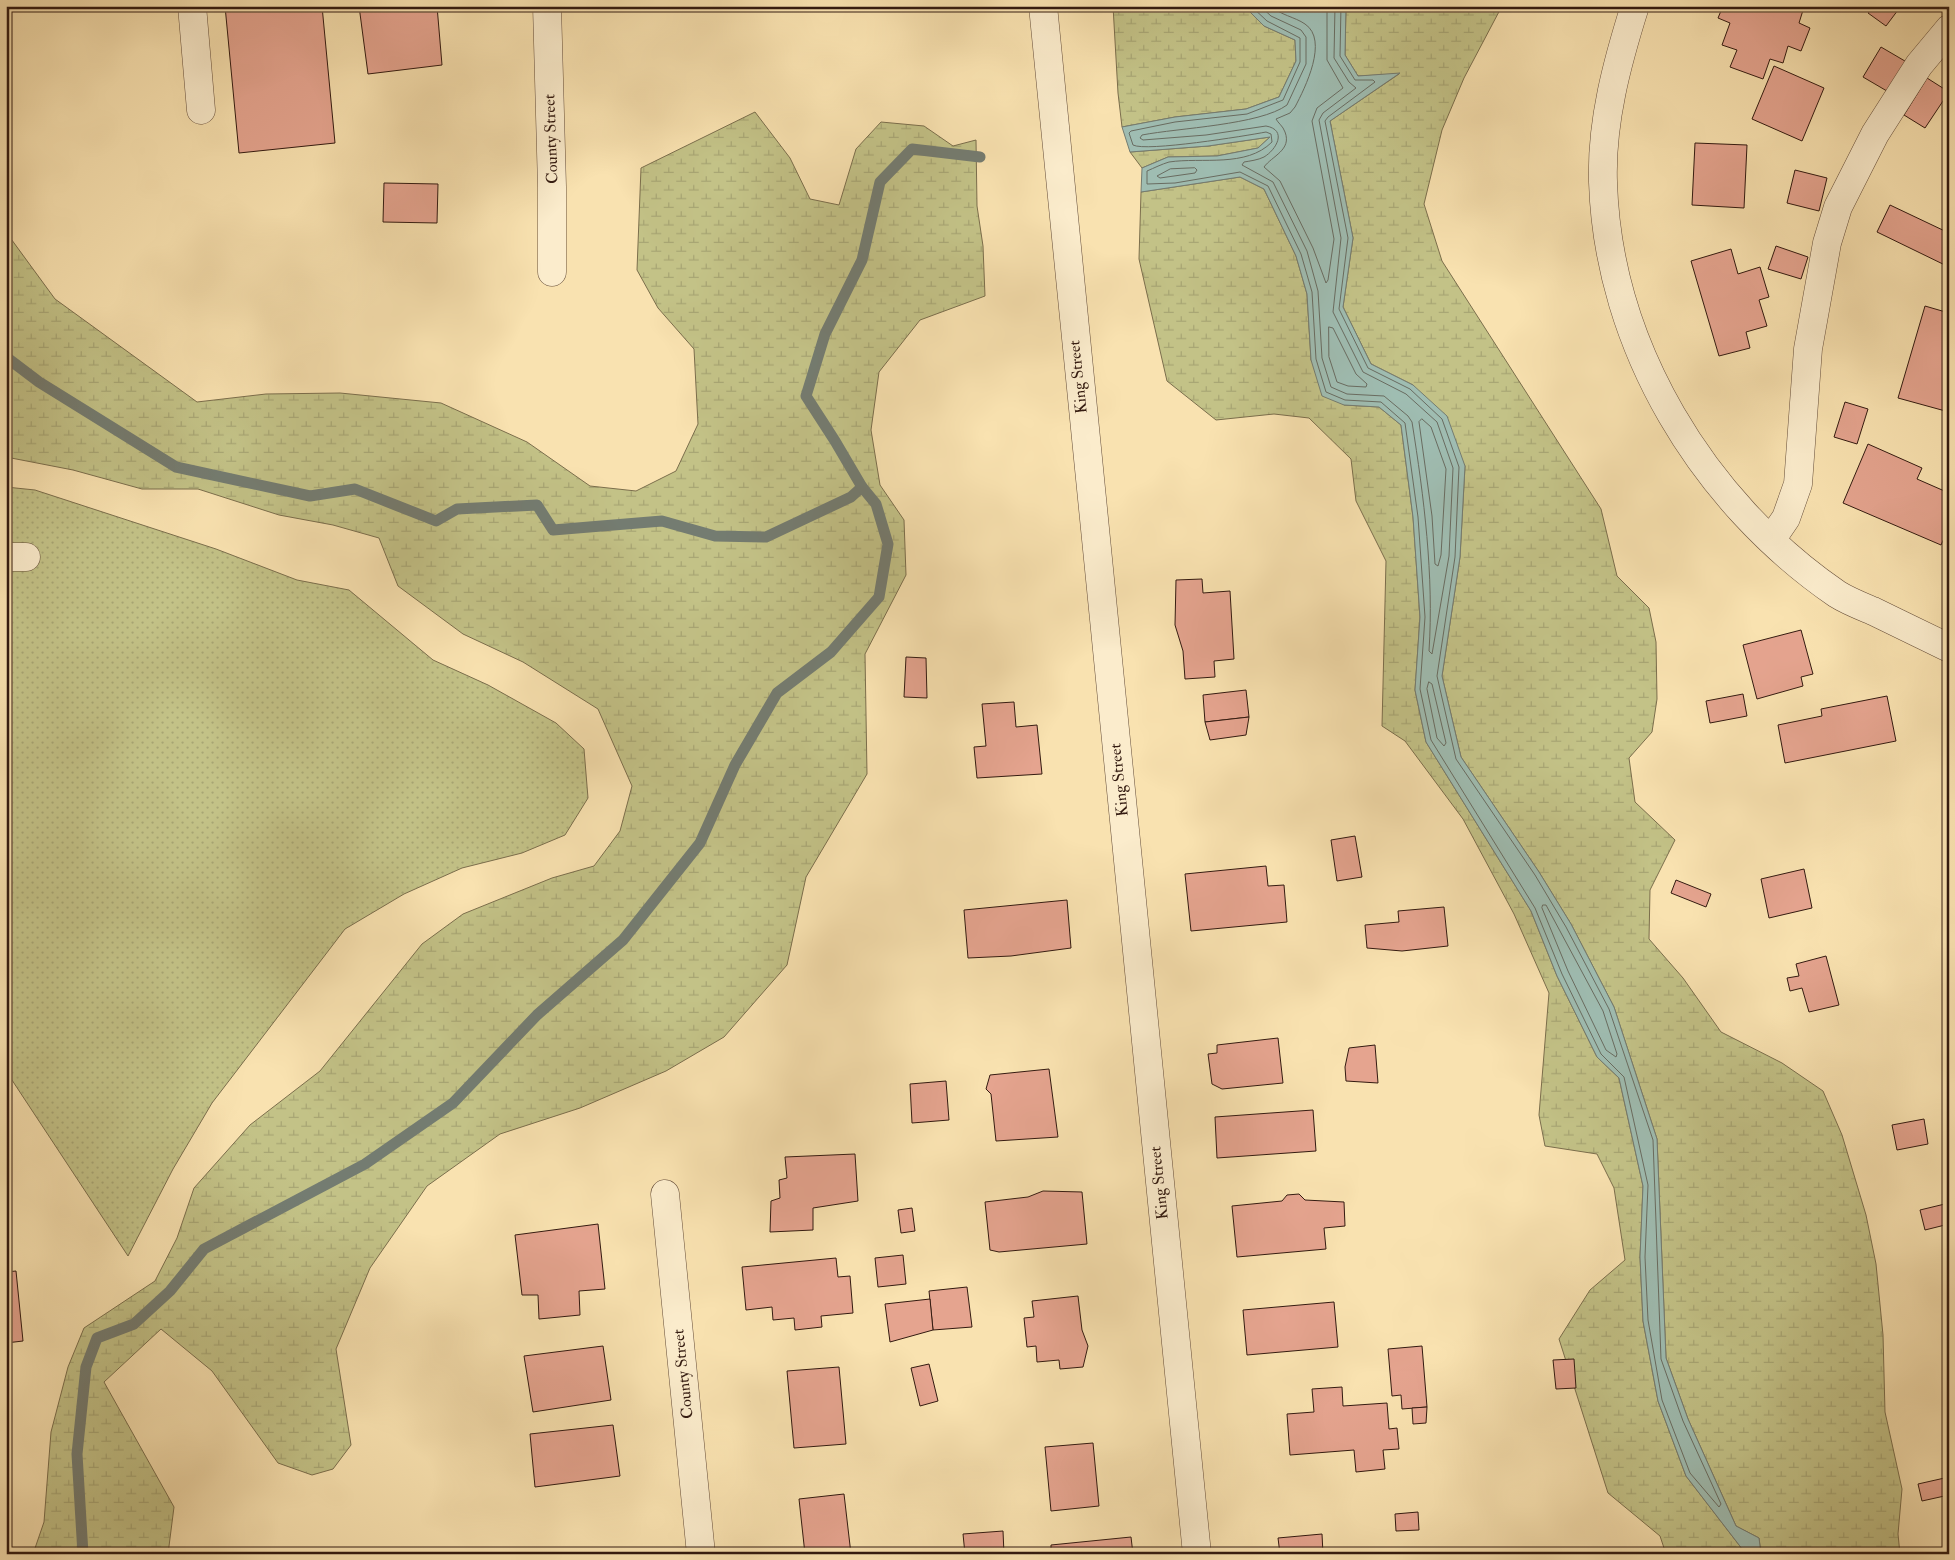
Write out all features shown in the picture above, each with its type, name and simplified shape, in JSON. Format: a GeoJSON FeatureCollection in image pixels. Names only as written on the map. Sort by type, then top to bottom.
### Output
{"type":"FeatureCollection","features":[{"type":"Feature","properties":{"kind":"street"},"geometry":{"type":"LineString","coordinates":[[192,6],[201,110]]}},
{"type":"Feature","properties":{"kind":"street","name":"County Street"},"geometry":{"type":"LineString","coordinates":[[547,6],[552,187],[552,272]]}},
{"type":"Feature","properties":{"kind":"street","name":"King Street"},"geometry":{"type":"LineString","coordinates":[[1043,6],[1197,1554]]}},
{"type":"Feature","properties":{"kind":"street"},"geometry":{"type":"LineString","coordinates":[[1635,6],[1620,53],[1607,116],[1603,181],[1609,245],[1623,308],[1646,368],[1688,442],[1733,499],[1771,540],[1840,596],[1949,648]]}},
{"type":"Feature","properties":{"kind":"street"},"geometry":{"type":"LineString","coordinates":[[1771,540],[1786,518],[1798,484],[1808,349],[1827,243],[1838,207],[1875,134],[1919,65],[1949,29]]}},
{"type":"Feature","properties":{"kind":"street","name":"County Street"},"geometry":{"type":"LineString","coordinates":[[665,1194],[701,1554]]}},
{"type":"Feature","properties":{"kind":"green space"},"geometry":{"type":"Polygon","coordinates":[[[1113,6],[1244,6],[1264,26],[1295,40],[1296,61],[1279,97],[1246,109],[1175,117],[1122,127],[1113,6]]]}},
{"type":"Feature","properties":{"kind":"green space"},"geometry":{"type":"Polygon","coordinates":[[[1346,6],[1502,6],[1464,78],[1442,130],[1424,204],[1442,261],[1601,509],[1617,576],[1649,608],[1656,642],[1657,699],[1652,732],[1629,758],[1635,802],[1675,840],[1650,890],[1649,939],[1683,978],[1721,1032],[1782,1063],[1823,1091],[1842,1135],[1866,1215],[1876,1264],[1883,1335],[1885,1412],[1902,1489],[1898,1534],[1900,1554],[1761,1554],[1759,1538],[1736,1526],[1688,1419],[1666,1358],[1657,1139],[1614,1007],[1571,924],[1539,872],[1461,757],[1442,676],[1460,557],[1465,466],[1413,385],[1371,364],[1343,307],[1353,238],[1330,121],[1399,74],[1358,76],[1345,55],[1346,6]]]}},
{"type":"Feature","properties":{"kind":"green space"},"geometry":{"type":"Polygon","coordinates":[[[755,112],[790,158],[810,199],[839,205],[856,149],[881,122],[924,126],[953,146],[976,140],[977,206],[983,246],[985,296],[920,320],[879,372],[871,430],[880,485],[904,520],[906,575],[865,654],[867,774],[806,877],[787,965],[724,1037],[666,1071],[580,1108],[500,1134],[427,1186],[370,1268],[336,1349],[351,1445],[333,1469],[312,1475],[278,1463],[212,1371],[161,1329],[104,1382],[174,1507],[168,1554],[33,1554],[44,1522],[51,1432],[68,1367],[84,1328],[155,1281],[177,1238],[194,1188],[250,1125],[320,1071],[422,944],[463,914],[552,878],[594,866],[620,831],[632,786],[598,709],[523,662],[463,634],[398,586],[379,538],[333,525],[279,515],[198,489],[142,489],[73,470],[6,457],[6,232],[55,299],[197,402],[266,394],[340,393],[441,403],[527,442],[590,486],[636,491],[676,471],[698,424],[694,349],[658,308],[637,270],[641,168],[755,112]]]}},
{"type":"Feature","properties":{"kind":"green space"},"geometry":{"type":"Polygon","coordinates":[[[1270,137],[1258,148],[1217,156],[1168,157],[1142,168],[1130,152],[1208,146],[1270,137]]]}},
{"type":"Feature","properties":{"kind":"green space"},"geometry":{"type":"Polygon","coordinates":[[[1240,177],[1264,189],[1296,256],[1307,294],[1311,360],[1344,405],[1379,407],[1401,425],[1413,517],[1420,617],[1415,690],[1426,742],[1531,911],[1557,976],[1597,1057],[1619,1078],[1643,1186],[1640,1257],[1643,1321],[1658,1401],[1686,1476],[1746,1554],[1666,1554],[1660,1536],[1608,1493],[1559,1339],[1590,1290],[1625,1260],[1614,1188],[1597,1154],[1545,1146],[1539,1115],[1549,993],[1514,914],[1463,819],[1405,741],[1382,726],[1386,561],[1356,501],[1351,459],[1309,418],[1274,414],[1216,420],[1167,381],[1139,259],[1141,192],[1240,177]]]}},
{"type":"Feature","properties":{"kind":"green space"},"geometry":{"type":"Polygon","coordinates":[[[6,487],[35,490],[216,549],[297,580],[349,590],[433,660],[488,685],[556,723],[584,749],[588,798],[565,835],[522,853],[462,868],[404,894],[345,929],[212,1103],[173,1169],[128,1256],[6,1071],[6,487]]]}},
{"type":"Feature","properties":{"kind":"water"},"geometry":{"type":"Polygon","coordinates":[[[1244,6],[1346,6],[1345,55],[1358,76],[1400,73],[1330,121],[1353,238],[1343,307],[1371,364],[1413,385],[1447,416],[1465,466],[1460,557],[1442,676],[1461,757],[1539,872],[1571,924],[1614,1007],[1657,1139],[1666,1358],[1688,1419],[1736,1526],[1759,1538],[1761,1554],[1746,1554],[1686,1476],[1658,1401],[1643,1321],[1640,1257],[1643,1186],[1619,1078],[1597,1057],[1557,976],[1531,911],[1426,742],[1415,690],[1420,617],[1413,517],[1401,425],[1379,407],[1344,405],[1322,396],[1311,360],[1307,294],[1296,256],[1264,189],[1240,177],[1141,192],[1142,168],[1168,157],[1217,156],[1258,148],[1270,137],[1208,146],[1130,152],[1122,127],[1175,117],[1246,109],[1279,97],[1296,61],[1295,40],[1264,26],[1244,6]]]}},
{"type":"Feature","properties":{"kind":"building"},"geometry":{"type":"Polygon","coordinates":[[[225,6],[322,6],[335,143],[239,153],[225,6]]]}},
{"type":"Feature","properties":{"kind":"building"},"geometry":{"type":"Polygon","coordinates":[[[359,6],[437,6],[442,65],[368,74],[359,6]]]}},
{"type":"Feature","properties":{"kind":"building"},"geometry":{"type":"Polygon","coordinates":[[[1723,6],[1804,7],[1799,23],[1810,28],[1801,51],[1788,46],[1783,63],[1770,59],[1763,79],[1730,67],[1737,50],[1722,45],[1730,23],[1718,18],[1723,6]]]}},
{"type":"Feature","properties":{"kind":"building"},"geometry":{"type":"Polygon","coordinates":[[[1874,6],[1901,6],[1886,26],[1868,13],[1874,6]]]}},
{"type":"Feature","properties":{"kind":"building"},"geometry":{"type":"Polygon","coordinates":[[[1881,47],[1910,64],[1892,94],[1863,77],[1881,47]]]}},
{"type":"Feature","properties":{"kind":"building"},"geometry":{"type":"Polygon","coordinates":[[[1774,66],[1824,88],[1802,141],[1752,119],[1774,66]]]}},
{"type":"Feature","properties":{"kind":"building"},"geometry":{"type":"Polygon","coordinates":[[[1927,78],[1949,92],[1925,128],[1904,115],[1927,78]]]}},
{"type":"Feature","properties":{"kind":"building"},"geometry":{"type":"Polygon","coordinates":[[[1695,143],[1747,145],[1744,208],[1692,205],[1695,143]]]}},
{"type":"Feature","properties":{"kind":"building"},"geometry":{"type":"Polygon","coordinates":[[[1795,170],[1827,178],[1819,211],[1787,203],[1795,170]]]}},
{"type":"Feature","properties":{"kind":"building"},"geometry":{"type":"Polygon","coordinates":[[[384,183],[438,184],[437,223],[383,222],[384,183]]]}},
{"type":"Feature","properties":{"kind":"building"},"geometry":{"type":"Polygon","coordinates":[[[1890,205],[1949,233],[1949,267],[1877,232],[1890,205]]]}},
{"type":"Feature","properties":{"kind":"building"},"geometry":{"type":"Polygon","coordinates":[[[1776,246],[1808,257],[1801,279],[1768,269],[1776,246]]]}},
{"type":"Feature","properties":{"kind":"building"},"geometry":{"type":"Polygon","coordinates":[[[1731,249],[1738,274],[1760,267],[1769,297],[1759,300],[1767,326],[1746,332],[1750,348],[1719,356],[1691,261],[1731,249]]]}},
{"type":"Feature","properties":{"kind":"building"},"geometry":{"type":"Polygon","coordinates":[[[1925,306],[1949,313],[1949,412],[1898,398],[1925,306]]]}},
{"type":"Feature","properties":{"kind":"building"},"geometry":{"type":"Polygon","coordinates":[[[1845,402],[1868,409],[1857,444],[1834,437],[1845,402]]]}},
{"type":"Feature","properties":{"kind":"building"},"geometry":{"type":"Polygon","coordinates":[[[1868,444],[1922,468],[1917,479],[1949,493],[1949,528],[1941,545],[1843,503],[1868,444]]]}},
{"type":"Feature","properties":{"kind":"building"},"geometry":{"type":"Polygon","coordinates":[[[1202,579],[1203,593],[1230,591],[1234,659],[1214,661],[1215,677],[1185,679],[1183,651],[1175,625],[1176,580],[1202,579]]]}},
{"type":"Feature","properties":{"kind":"building"},"geometry":{"type":"Polygon","coordinates":[[[1801,630],[1813,674],[1801,677],[1803,686],[1757,699],[1743,645],[1801,630]]]}},
{"type":"Feature","properties":{"kind":"building"},"geometry":{"type":"Polygon","coordinates":[[[906,657],[926,658],[927,698],[904,697],[906,657]]]}},
{"type":"Feature","properties":{"kind":"building"},"geometry":{"type":"Polygon","coordinates":[[[1246,690],[1249,717],[1205,722],[1203,695],[1246,690]]]}},
{"type":"Feature","properties":{"kind":"building"},"geometry":{"type":"Polygon","coordinates":[[[1743,694],[1747,716],[1710,723],[1706,701],[1743,694]]]}},
{"type":"Feature","properties":{"kind":"building"},"geometry":{"type":"Polygon","coordinates":[[[1887,696],[1896,741],[1785,763],[1778,725],[1822,716],[1821,709],[1887,696]]]}},
{"type":"Feature","properties":{"kind":"building"},"geometry":{"type":"Polygon","coordinates":[[[1014,702],[1016,727],[1037,725],[1042,774],[977,778],[974,747],[986,746],[982,704],[1014,702]]]}},
{"type":"Feature","properties":{"kind":"building"},"geometry":{"type":"Polygon","coordinates":[[[1249,717],[1246,735],[1210,740],[1205,722],[1249,717]]]}},
{"type":"Feature","properties":{"kind":"building"},"geometry":{"type":"Polygon","coordinates":[[[1355,836],[1362,877],[1337,881],[1331,840],[1355,836]]]}},
{"type":"Feature","properties":{"kind":"building"},"geometry":{"type":"Polygon","coordinates":[[[1266,866],[1268,886],[1284,885],[1287,922],[1191,931],[1185,874],[1266,866]]]}},
{"type":"Feature","properties":{"kind":"building"},"geometry":{"type":"Polygon","coordinates":[[[1804,869],[1812,908],[1769,918],[1761,879],[1804,869]]]}},
{"type":"Feature","properties":{"kind":"building"},"geometry":{"type":"Polygon","coordinates":[[[1676,880],[1711,894],[1706,907],[1671,893],[1676,880]]]}},
{"type":"Feature","properties":{"kind":"building"},"geometry":{"type":"Polygon","coordinates":[[[1067,900],[1071,948],[1011,956],[968,958],[964,910],[1067,900]]]}},
{"type":"Feature","properties":{"kind":"building"},"geometry":{"type":"Polygon","coordinates":[[[1444,907],[1448,946],[1402,951],[1367,948],[1365,925],[1399,922],[1398,911],[1444,907]]]}},
{"type":"Feature","properties":{"kind":"building"},"geometry":{"type":"Polygon","coordinates":[[[1826,956],[1839,1005],[1809,1012],[1802,988],[1790,991],[1787,978],[1799,976],[1796,964],[1826,956]]]}},
{"type":"Feature","properties":{"kind":"building"},"geometry":{"type":"Polygon","coordinates":[[[1278,1038],[1283,1083],[1222,1089],[1212,1084],[1208,1054],[1217,1053],[1217,1045],[1278,1038]]]}},
{"type":"Feature","properties":{"kind":"building"},"geometry":{"type":"Polygon","coordinates":[[[1375,1045],[1378,1083],[1346,1081],[1345,1067],[1349,1048],[1375,1045]]]}},
{"type":"Feature","properties":{"kind":"building"},"geometry":{"type":"Polygon","coordinates":[[[1049,1069],[1058,1137],[996,1141],[991,1094],[986,1089],[990,1075],[1049,1069]]]}},
{"type":"Feature","properties":{"kind":"building"},"geometry":{"type":"Polygon","coordinates":[[[946,1081],[949,1120],[912,1123],[910,1084],[946,1081]]]}},
{"type":"Feature","properties":{"kind":"building"},"geometry":{"type":"Polygon","coordinates":[[[1313,1110],[1316,1151],[1217,1158],[1215,1117],[1313,1110]]]}},
{"type":"Feature","properties":{"kind":"building"},"geometry":{"type":"Polygon","coordinates":[[[1924,1119],[1928,1144],[1897,1150],[1892,1125],[1924,1119]]]}},
{"type":"Feature","properties":{"kind":"building"},"geometry":{"type":"Polygon","coordinates":[[[855,1154],[858,1201],[813,1208],[813,1230],[770,1232],[771,1201],[780,1198],[779,1180],[787,1178],[785,1157],[855,1154]]]}},
{"type":"Feature","properties":{"kind":"building"},"geometry":{"type":"Polygon","coordinates":[[[1043,1191],[1082,1192],[1087,1244],[999,1252],[990,1250],[985,1202],[1028,1197],[1043,1191]]]}},
{"type":"Feature","properties":{"kind":"building"},"geometry":{"type":"Polygon","coordinates":[[[1299,1194],[1305,1200],[1344,1202],[1345,1226],[1324,1228],[1326,1249],[1237,1257],[1232,1206],[1282,1201],[1287,1195],[1299,1194]]]}},
{"type":"Feature","properties":{"kind":"building"},"geometry":{"type":"Polygon","coordinates":[[[1949,1203],[1949,1224],[1925,1230],[1920,1210],[1949,1203]]]}},
{"type":"Feature","properties":{"kind":"building"},"geometry":{"type":"Polygon","coordinates":[[[912,1208],[915,1231],[901,1233],[898,1210],[912,1208]]]}},
{"type":"Feature","properties":{"kind":"building"},"geometry":{"type":"Polygon","coordinates":[[[598,1224],[605,1289],[579,1291],[580,1315],[539,1319],[538,1295],[522,1295],[515,1235],[598,1224]]]}},
{"type":"Feature","properties":{"kind":"building"},"geometry":{"type":"Polygon","coordinates":[[[903,1255],[906,1284],[878,1287],[875,1258],[903,1255]]]}},
{"type":"Feature","properties":{"kind":"building"},"geometry":{"type":"Polygon","coordinates":[[[836,1258],[838,1277],[850,1276],[853,1313],[821,1316],[822,1327],[795,1330],[794,1318],[773,1320],[772,1307],[746,1310],[742,1267],[836,1258]]]}},
{"type":"Feature","properties":{"kind":"building"},"geometry":{"type":"Polygon","coordinates":[[[16,1271],[23,1341],[6,1343],[6,1272],[16,1271]]]}},
{"type":"Feature","properties":{"kind":"building"},"geometry":{"type":"Polygon","coordinates":[[[967,1287],[972,1327],[933,1330],[929,1291],[967,1287]]]}},
{"type":"Feature","properties":{"kind":"building"},"geometry":{"type":"Polygon","coordinates":[[[1078,1296],[1082,1330],[1088,1346],[1083,1367],[1060,1369],[1059,1360],[1037,1362],[1036,1346],[1027,1347],[1024,1318],[1034,1317],[1032,1301],[1078,1296]]]}},
{"type":"Feature","properties":{"kind":"building"},"geometry":{"type":"Polygon","coordinates":[[[930,1299],[933,1330],[890,1342],[885,1304],[930,1299]]]}},
{"type":"Feature","properties":{"kind":"building"},"geometry":{"type":"Polygon","coordinates":[[[1334,1302],[1338,1347],[1247,1355],[1243,1310],[1334,1302]]]}},
{"type":"Feature","properties":{"kind":"building"},"geometry":{"type":"Polygon","coordinates":[[[603,1346],[611,1400],[533,1412],[524,1356],[603,1346]]]}},
{"type":"Feature","properties":{"kind":"building"},"geometry":{"type":"Polygon","coordinates":[[[1422,1346],[1427,1407],[1402,1409],[1401,1395],[1392,1396],[1388,1349],[1422,1346]]]}},
{"type":"Feature","properties":{"kind":"building"},"geometry":{"type":"Polygon","coordinates":[[[1574,1359],[1576,1388],[1556,1389],[1553,1360],[1574,1359]]]}},
{"type":"Feature","properties":{"kind":"building"},"geometry":{"type":"Polygon","coordinates":[[[929,1364],[938,1401],[920,1406],[911,1368],[929,1364]]]}},
{"type":"Feature","properties":{"kind":"building"},"geometry":{"type":"Polygon","coordinates":[[[839,1367],[846,1444],[794,1448],[787,1371],[839,1367]]]}},
{"type":"Feature","properties":{"kind":"building"},"geometry":{"type":"Polygon","coordinates":[[[1342,1387],[1343,1406],[1387,1403],[1389,1429],[1397,1428],[1399,1449],[1383,1450],[1385,1469],[1356,1472],[1354,1450],[1290,1455],[1287,1414],[1314,1412],[1312,1389],[1342,1387]]]}},
{"type":"Feature","properties":{"kind":"building"},"geometry":{"type":"Polygon","coordinates":[[[1427,1407],[1426,1423],[1413,1424],[1412,1408],[1427,1407]]]}},
{"type":"Feature","properties":{"kind":"building"},"geometry":{"type":"Polygon","coordinates":[[[613,1425],[620,1476],[535,1487],[530,1434],[613,1425]]]}},
{"type":"Feature","properties":{"kind":"building"},"geometry":{"type":"Polygon","coordinates":[[[1093,1443],[1099,1506],[1051,1511],[1045,1447],[1093,1443]]]}},
{"type":"Feature","properties":{"kind":"building"},"geometry":{"type":"Polygon","coordinates":[[[1949,1477],[1949,1495],[1922,1501],[1918,1484],[1949,1477]]]}},
{"type":"Feature","properties":{"kind":"building"},"geometry":{"type":"Polygon","coordinates":[[[844,1494],[851,1554],[805,1554],[799,1499],[844,1494]]]}},
{"type":"Feature","properties":{"kind":"building"},"geometry":{"type":"Polygon","coordinates":[[[1418,1512],[1419,1530],[1396,1531],[1395,1514],[1418,1512]]]}},
{"type":"Feature","properties":{"kind":"building"},"geometry":{"type":"Polygon","coordinates":[[[1003,1531],[1004,1554],[965,1554],[963,1534],[1003,1531]]]}},
{"type":"Feature","properties":{"kind":"building"},"geometry":{"type":"Polygon","coordinates":[[[1322,1534],[1323,1554],[1280,1554],[1278,1538],[1322,1534]]]}},
{"type":"Feature","properties":{"kind":"building"},"geometry":{"type":"Polygon","coordinates":[[[1131,1537],[1133,1554],[1051,1554],[1051,1545],[1131,1537]]]}},
{"type":"Feature","properties":{"kind":"waterway"},"geometry":{"type":"LineString","coordinates":[[83,1554],[77,1454],[86,1367],[97,1338],[134,1324],[170,1291],[204,1249],[365,1164],[453,1103],[537,1015],[623,940],[700,843],[735,765],[777,693],[831,652],[879,597],[888,544],[876,504],[862,487],[806,396],[825,334],[862,260],[880,182],[912,149],[980,157]]}},
{"type":"Feature","properties":{"kind":"waterway"},"geometry":{"type":"LineString","coordinates":[[6,357],[39,382],[176,467],[310,496],[355,489],[436,521],[457,509],[537,505],[553,530],[662,521],[715,536],[766,537],[851,497],[862,487]]}}]}
